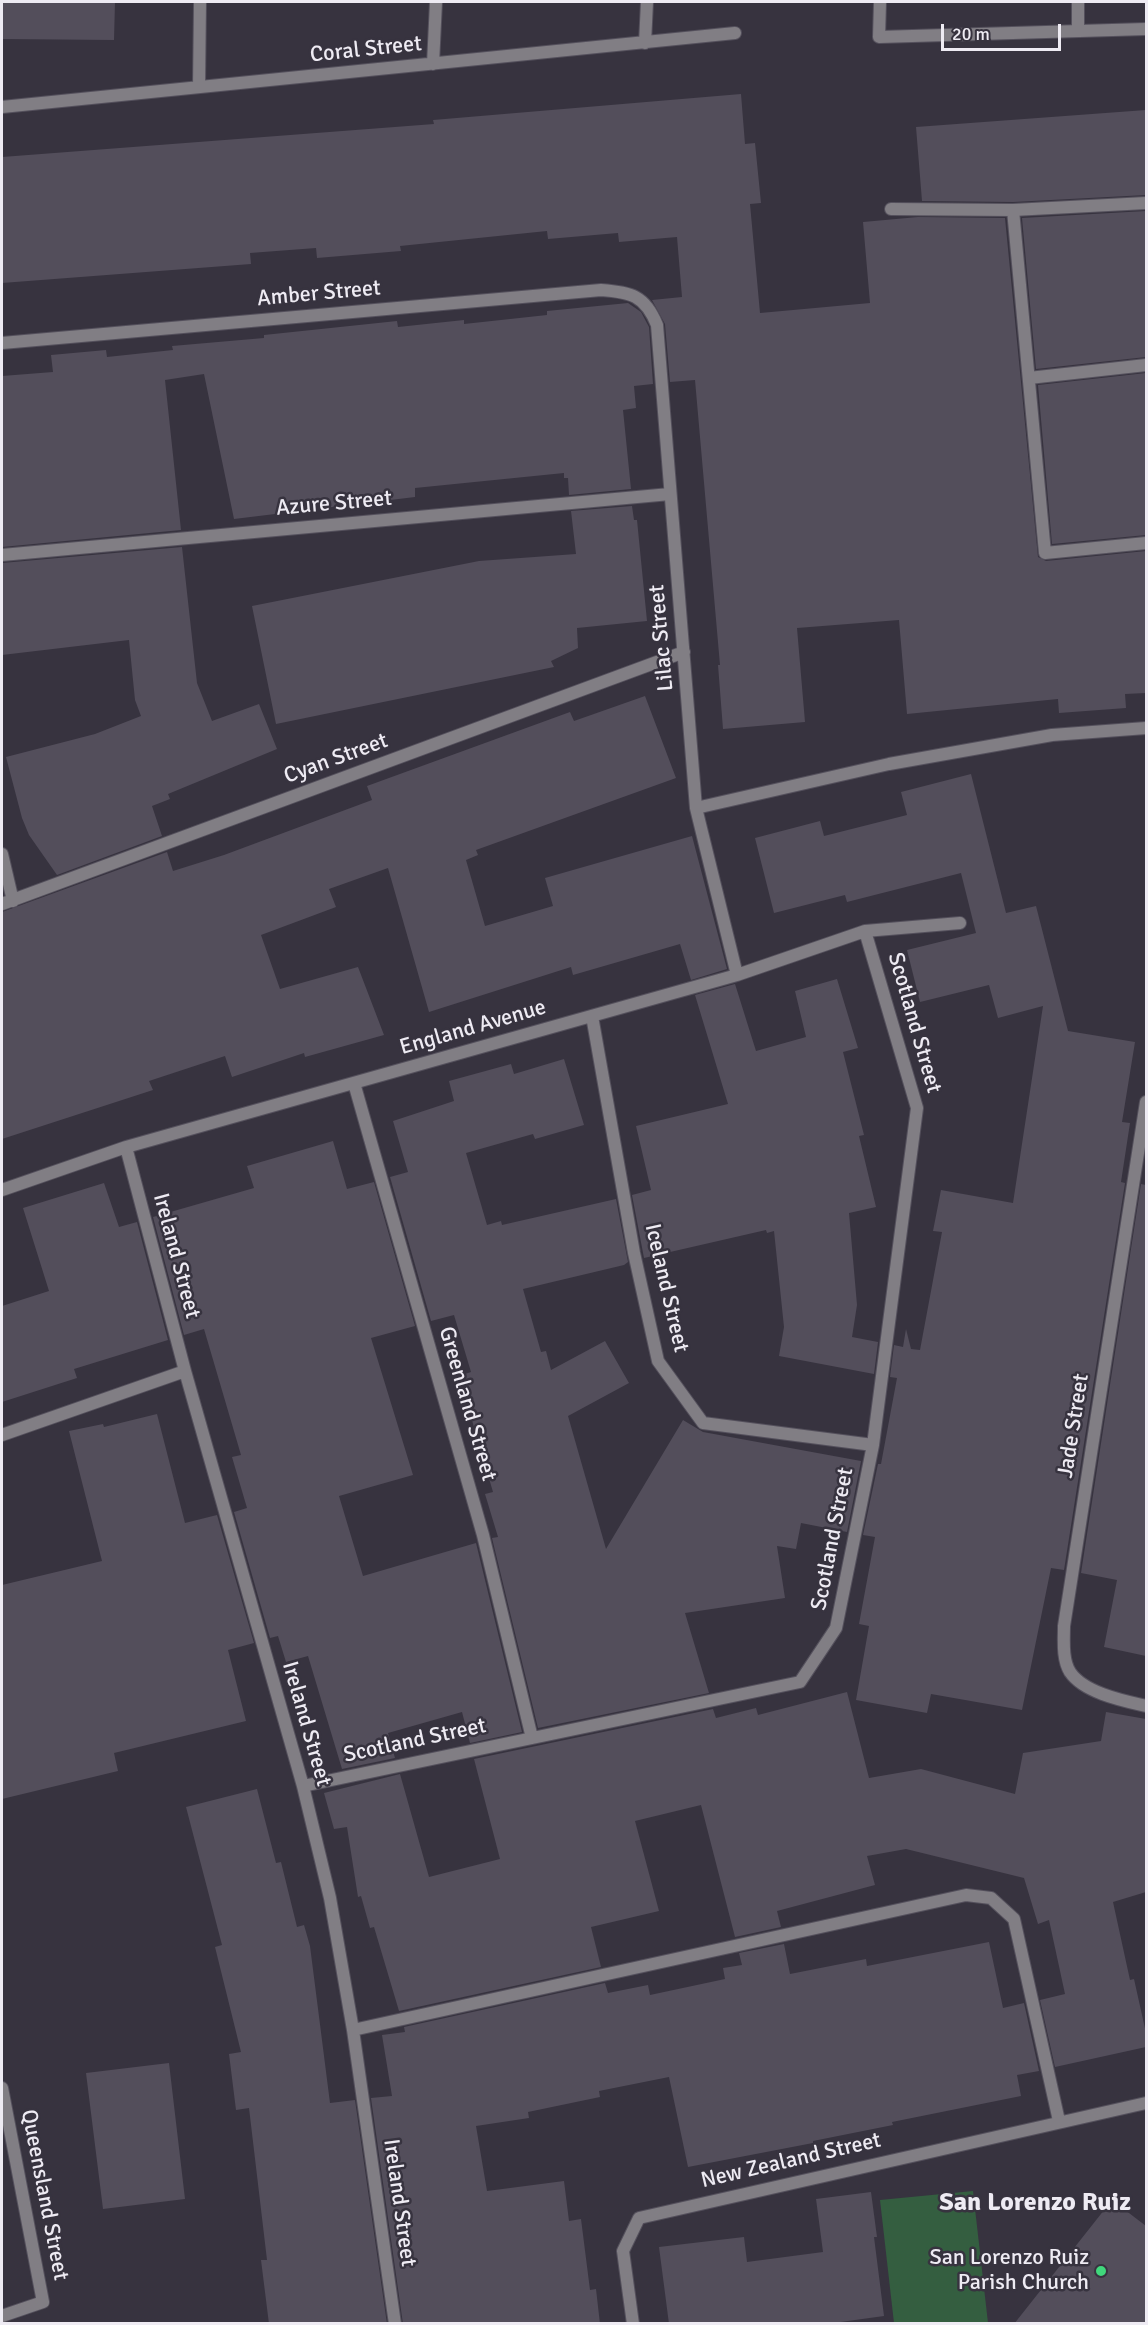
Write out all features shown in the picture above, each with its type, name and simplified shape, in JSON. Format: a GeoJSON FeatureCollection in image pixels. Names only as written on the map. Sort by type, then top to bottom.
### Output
{"type":"FeatureCollection","features":[{"type":"Feature","properties":{"kind":"street"},"geometry":{"type":"LineString","coordinates":[[199,87],[200,2]]}},
{"type":"Feature","properties":{"kind":"street"},"geometry":{"type":"LineString","coordinates":[[433,64],[436,2]]}},
{"type":"Feature","properties":{"kind":"street"},"geometry":{"type":"LineString","coordinates":[[645,43],[647,2]]}},
{"type":"Feature","properties":{"kind":"street"},"geometry":{"type":"LineString","coordinates":[[880,2],[879,37],[1146,29]]}},
{"type":"Feature","properties":{"kind":"street"},"geometry":{"type":"LineString","coordinates":[[1078,2],[1078,30]]}},
{"type":"Feature","properties":{"kind":"street","name":"Coral Street"},"geometry":{"type":"LineString","coordinates":[[2,107],[735,33]]}},
{"type":"Feature","properties":{"kind":"street"},"geometry":{"type":"LineString","coordinates":[[891,209],[1013,210],[1146,203]]}},
{"type":"Feature","properties":{"kind":"street"},"geometry":{"type":"LineString","coordinates":[[1013,210],[1045,552],[1146,543]]}},
{"type":"Feature","properties":{"kind":"street","name":"Amber Street"},"geometry":{"type":"LineString","coordinates":[[2,343],[601,290],[621,292],[639,298]]}},
{"type":"Feature","properties":{"kind":"street","name":"Lilac Street"},"geometry":{"type":"LineString","coordinates":[[639,298],[651,309],[657,325],[696,808],[738,975]]}},
{"type":"Feature","properties":{"kind":"street"},"geometry":{"type":"LineString","coordinates":[[1029,378],[1146,365]]}},
{"type":"Feature","properties":{"kind":"street","name":"Azure Street"},"geometry":{"type":"LineString","coordinates":[[2,555],[670,494]]}},
{"type":"Feature","properties":{"kind":"street","name":"Cyan Street"},"geometry":{"type":"LineString","coordinates":[[7,902],[684,652]]}},
{"type":"Feature","properties":{"kind":"street"},"geometry":{"type":"LineString","coordinates":[[696,808],[912,760],[1052,735],[1146,728]]}},
{"type":"Feature","properties":{"kind":"street"},"geometry":{"type":"LineString","coordinates":[[2,854],[7,902]]}},
{"type":"Feature","properties":{"kind":"street","name":"England Avenue"},"geometry":{"type":"LineString","coordinates":[[2,1190],[126,1147],[738,975],[865,931],[960,923]]}},
{"type":"Feature","properties":{"kind":"street","name":"Scotland Street"},"geometry":{"type":"LineString","coordinates":[[303,1786],[800,1682],[836,1628],[873,1445],[917,1108],[865,931]]}},
{"type":"Feature","properties":{"kind":"street","name":"Iceland Street"},"geometry":{"type":"LineString","coordinates":[[592,1016],[634,1253],[658,1361],[702,1423],[873,1445]]}},
{"type":"Feature","properties":{"kind":"street","name":"Greenland Street"},"geometry":{"type":"LineString","coordinates":[[354,1083],[483,1535],[532,1738]]}},
{"type":"Feature","properties":{"kind":"street","name":"Jade Street"},"geometry":{"type":"LineString","coordinates":[[1146,1102],[1064,1626],[1063,1649],[1070,1672],[1090,1688],[1119,1700],[1146,1706]]}},
{"type":"Feature","properties":{"kind":"street","name":"Ireland Street"},"geometry":{"type":"LineString","coordinates":[[126,1147],[185,1371],[303,1786],[330,1898],[353,2030],[395,2324]]}},
{"type":"Feature","properties":{"kind":"street"},"geometry":{"type":"LineString","coordinates":[[2,1435],[185,1371]]}},
{"type":"Feature","properties":{"kind":"street"},"geometry":{"type":"LineString","coordinates":[[353,2030],[966,1895],[991,1898],[1014,1919],[1059,2121],[1146,2103]]}},
{"type":"Feature","properties":{"kind":"street","name":"Queensland Street"},"geometry":{"type":"LineString","coordinates":[[2,2088],[43,2302],[2,2316]]}},
{"type":"Feature","properties":{"kind":"street","name":"New Zealand Street"},"geometry":{"type":"LineString","coordinates":[[633,2324],[623,2251],[639,2218],[1059,2121]]}},
{"type":"Feature","properties":{"kind":"green space"},"geometry":{"type":"Polygon","coordinates":[[[973,2191],[988,2323],[894,2323],[880,2200],[973,2191]]]}},
{"type":"Feature","properties":{"kind":"building"},"geometry":{"type":"Polygon","coordinates":[[[2,2],[115,2],[114,40],[2,39],[2,2]]]}},
{"type":"Feature","properties":{"kind":"building"},"geometry":{"type":"Polygon","coordinates":[[[741,94],[745,144],[755,143],[761,203],[750,204],[760,313],[870,303],[863,222],[918,217],[1005,218],[1038,557],[1046,561],[1146,551],[1146,693],[1125,694],[1126,708],[1059,713],[1058,699],[907,714],[899,620],[797,628],[805,722],[723,729],[718,665],[720,665],[695,380],[670,382],[665,324],[652,300],[682,297],[677,237],[619,242],[618,233],[548,239],[547,231],[400,246],[401,251],[317,258],[316,248],[250,253],[251,264],[2,283],[2,157],[434,124],[433,120],[741,94]]]}},
{"type":"Feature","properties":{"kind":"building"},"geometry":{"type":"Polygon","coordinates":[[[1146,110],[1146,195],[1013,202],[922,201],[916,127],[1146,110]]]}},
{"type":"Feature","properties":{"kind":"building"},"geometry":{"type":"Polygon","coordinates":[[[1146,211],[1146,357],[1036,369],[1022,218],[1146,211]]]}},
{"type":"Feature","properties":{"kind":"building"},"geometry":{"type":"Polygon","coordinates":[[[628,303],[641,312],[649,327],[653,384],[634,386],[636,408],[623,410],[631,489],[569,495],[568,478],[564,478],[564,473],[415,488],[415,497],[234,519],[204,374],[165,380],[181,530],[2,547],[2,376],[53,372],[51,355],[106,350],[107,357],[173,350],[172,346],[264,338],[264,335],[397,321],[398,327],[464,320],[464,324],[547,315],[547,311],[628,303]]]}},
{"type":"Feature","properties":{"kind":"building"},"geometry":{"type":"Polygon","coordinates":[[[1146,373],[1146,535],[1052,544],[1038,385],[1146,373]]]}},
{"type":"Feature","properties":{"kind":"building"},"geometry":{"type":"Polygon","coordinates":[[[632,506],[634,520],[637,520],[647,621],[577,628],[578,648],[551,661],[554,667],[276,724],[252,606],[479,561],[576,554],[571,511],[632,506]]]}},
{"type":"Feature","properties":{"kind":"building"},"geometry":{"type":"Polygon","coordinates":[[[182,547],[197,683],[212,721],[259,704],[277,749],[168,794],[170,799],[152,806],[162,836],[57,875],[29,835],[22,818],[6,757],[95,734],[141,716],[135,700],[129,640],[2,655],[2,563],[182,547]]]}},
{"type":"Feature","properties":{"kind":"building"},"geometry":{"type":"Polygon","coordinates":[[[645,696],[676,778],[476,850],[478,855],[466,860],[485,926],[553,906],[545,878],[692,836],[727,969],[691,980],[680,944],[573,975],[571,967],[429,1012],[388,868],[329,889],[336,907],[261,935],[280,989],[358,967],[384,1035],[305,1057],[304,1053],[232,1077],[225,1056],[149,1081],[153,1090],[2,1139],[2,912],[167,852],[173,871],[224,855],[372,800],[367,786],[570,712],[574,721],[645,696]]]}},
{"type":"Feature","properties":{"kind":"building"},"geometry":{"type":"Polygon","coordinates":[[[971,774],[1006,913],[1036,906],[1068,1031],[1135,1042],[1122,1122],[1130,1123],[1121,1182],[1125,1183],[1064,1570],[1051,1568],[1022,1710],[931,1694],[927,1713],[856,1700],[869,1626],[859,1624],[875,1537],[863,1535],[878,1464],[881,1464],[897,1378],[890,1377],[894,1345],[903,1347],[906,1329],[911,1349],[920,1350],[942,1232],[933,1231],[941,1190],[1013,1203],[1043,1006],[998,1018],[989,985],[920,1002],[907,950],[976,933],[961,873],[847,902],[845,895],[774,913],[755,838],[820,821],[824,836],[907,815],[901,792],[971,774]]]}},
{"type":"Feature","properties":{"kind":"building"},"geometry":{"type":"Polygon","coordinates":[[[837,979],[858,1048],[843,1052],[864,1135],[859,1136],[876,1207],[849,1213],[857,1305],[852,1337],[878,1342],[874,1374],[779,1356],[784,1327],[774,1231],[767,1233],[766,1230],[644,1258],[632,1195],[651,1190],[636,1126],[728,1104],[695,995],[735,984],[756,1051],[806,1037],[795,991],[837,979]]]}},
{"type":"Feature","properties":{"kind":"building"},"geometry":{"type":"Polygon","coordinates":[[[564,1059],[584,1125],[535,1139],[533,1134],[466,1153],[487,1225],[501,1221],[502,1225],[616,1199],[628,1262],[624,1265],[523,1289],[541,1352],[546,1351],[551,1370],[605,1341],[629,1383],[568,1416],[606,1549],[683,1420],[703,1432],[861,1461],[847,1532],[801,1523],[796,1549],[777,1546],[785,1598],[685,1613],[709,1693],[538,1728],[492,1538],[498,1537],[485,1494],[493,1492],[459,1376],[471,1372],[454,1315],[431,1321],[390,1177],[408,1172],[393,1121],[454,1101],[449,1081],[511,1064],[514,1074],[564,1059]]]}},
{"type":"Feature","properties":{"kind":"building"},"geometry":{"type":"Polygon","coordinates":[[[333,1141],[347,1189],[374,1182],[415,1326],[371,1338],[413,1475],[339,1496],[363,1576],[476,1543],[522,1732],[470,1743],[462,1712],[388,1733],[395,1758],[342,1769],[308,1656],[286,1662],[278,1636],[270,1638],[234,1512],[247,1508],[232,1457],[241,1455],[204,1329],[184,1335],[153,1217],[254,1188],[247,1166],[333,1141]]]}},
{"type":"Feature","properties":{"kind":"building"},"geometry":{"type":"Polygon","coordinates":[[[104,1183],[119,1227],[137,1222],[168,1340],[74,1369],[77,1378],[2,1402],[2,1306],[49,1291],[23,1208],[104,1183]]]}},
{"type":"Feature","properties":{"kind":"building"},"geometry":{"type":"Polygon","coordinates":[[[1141,1184],[1146,1185],[1146,1656],[1104,1647],[1117,1580],[1081,1573],[1141,1184]]]}},
{"type":"Feature","properties":{"kind":"building"},"geometry":{"type":"Polygon","coordinates":[[[157,1414],[185,1523],[217,1515],[254,1643],[228,1650],[246,1721],[114,1753],[118,1771],[2,1799],[2,1585],[102,1561],[69,1431],[103,1424],[104,1427],[157,1414]]]}},
{"type":"Feature","properties":{"kind":"building"},"geometry":{"type":"Polygon","coordinates":[[[847,1692],[869,1778],[921,1769],[1015,1794],[1023,1753],[1101,1741],[1106,1712],[1146,1719],[1146,1892],[1113,1902],[1130,1980],[1134,1979],[1146,2033],[1146,2047],[1055,2067],[1040,2000],[1065,1994],[1049,1920],[1038,1924],[1024,1878],[906,1849],[867,1856],[875,1885],[777,1911],[781,1927],[735,1937],[701,1805],[635,1821],[659,1911],[591,1927],[601,1967],[399,2011],[374,1927],[370,1928],[361,1896],[358,1897],[347,1827],[334,1829],[324,1793],[400,1774],[429,1877],[500,1859],[474,1759],[713,1709],[716,1718],[756,1708],[758,1715],[847,1692]]]}},
{"type":"Feature","properties":{"kind":"building"},"geometry":{"type":"Polygon","coordinates":[[[257,1789],[276,1863],[281,1862],[297,1927],[304,1925],[310,1946],[330,2103],[355,2100],[387,2324],[269,2324],[261,2260],[267,2260],[249,2108],[236,2110],[229,2054],[241,2052],[215,1947],[222,1945],[186,1807],[257,1789]]]}},
{"type":"Feature","properties":{"kind":"building"},"geometry":{"type":"Polygon","coordinates":[[[989,1942],[1003,2008],[1024,2003],[1039,2071],[1017,2075],[1021,2096],[892,2122],[893,2125],[813,2141],[813,2143],[688,2167],[669,2077],[599,2091],[600,2097],[528,2112],[529,2118],[476,2126],[487,2191],[564,2181],[569,2221],[581,2219],[590,2290],[596,2289],[600,2324],[403,2324],[371,2098],[392,2096],[382,2035],[405,2032],[404,2027],[605,1983],[608,1993],[648,1985],[650,1995],[725,1979],[723,1968],[742,1965],[739,1953],[784,1944],[790,1974],[866,1959],[867,1966],[989,1942]]]}},
{"type":"Feature","properties":{"kind":"building"},"geometry":{"type":"Polygon","coordinates":[[[169,2063],[185,2199],[103,2209],[86,2073],[169,2063]]]}},
{"type":"Feature","properties":{"kind":"building"},"geometry":{"type":"Polygon","coordinates":[[[871,2192],[884,2316],[826,2324],[669,2324],[659,2247],[744,2237],[747,2262],[823,2252],[816,2199],[871,2192]]]}},
{"type":"Feature","properties":{"kind":"building","name":"San Lorenzo Ruiz Parish Church"},"geometry":{"type":"Polygon","coordinates":[[[1112,2200],[1146,2226],[1146,2324],[1014,2324],[1112,2200]]]}},
{"type":"Feature","properties":{"kind":"place","name":"San Lorenzo Ruiz Parish Church"},"geometry":{"type":"Point","coordinates":[1101,2271]}},
{"type":"Feature","properties":{"kind":"district","name":"San Lorenzo Ruiz"},"geometry":{"type":"Point","coordinates":[1035,2203]}}]}
